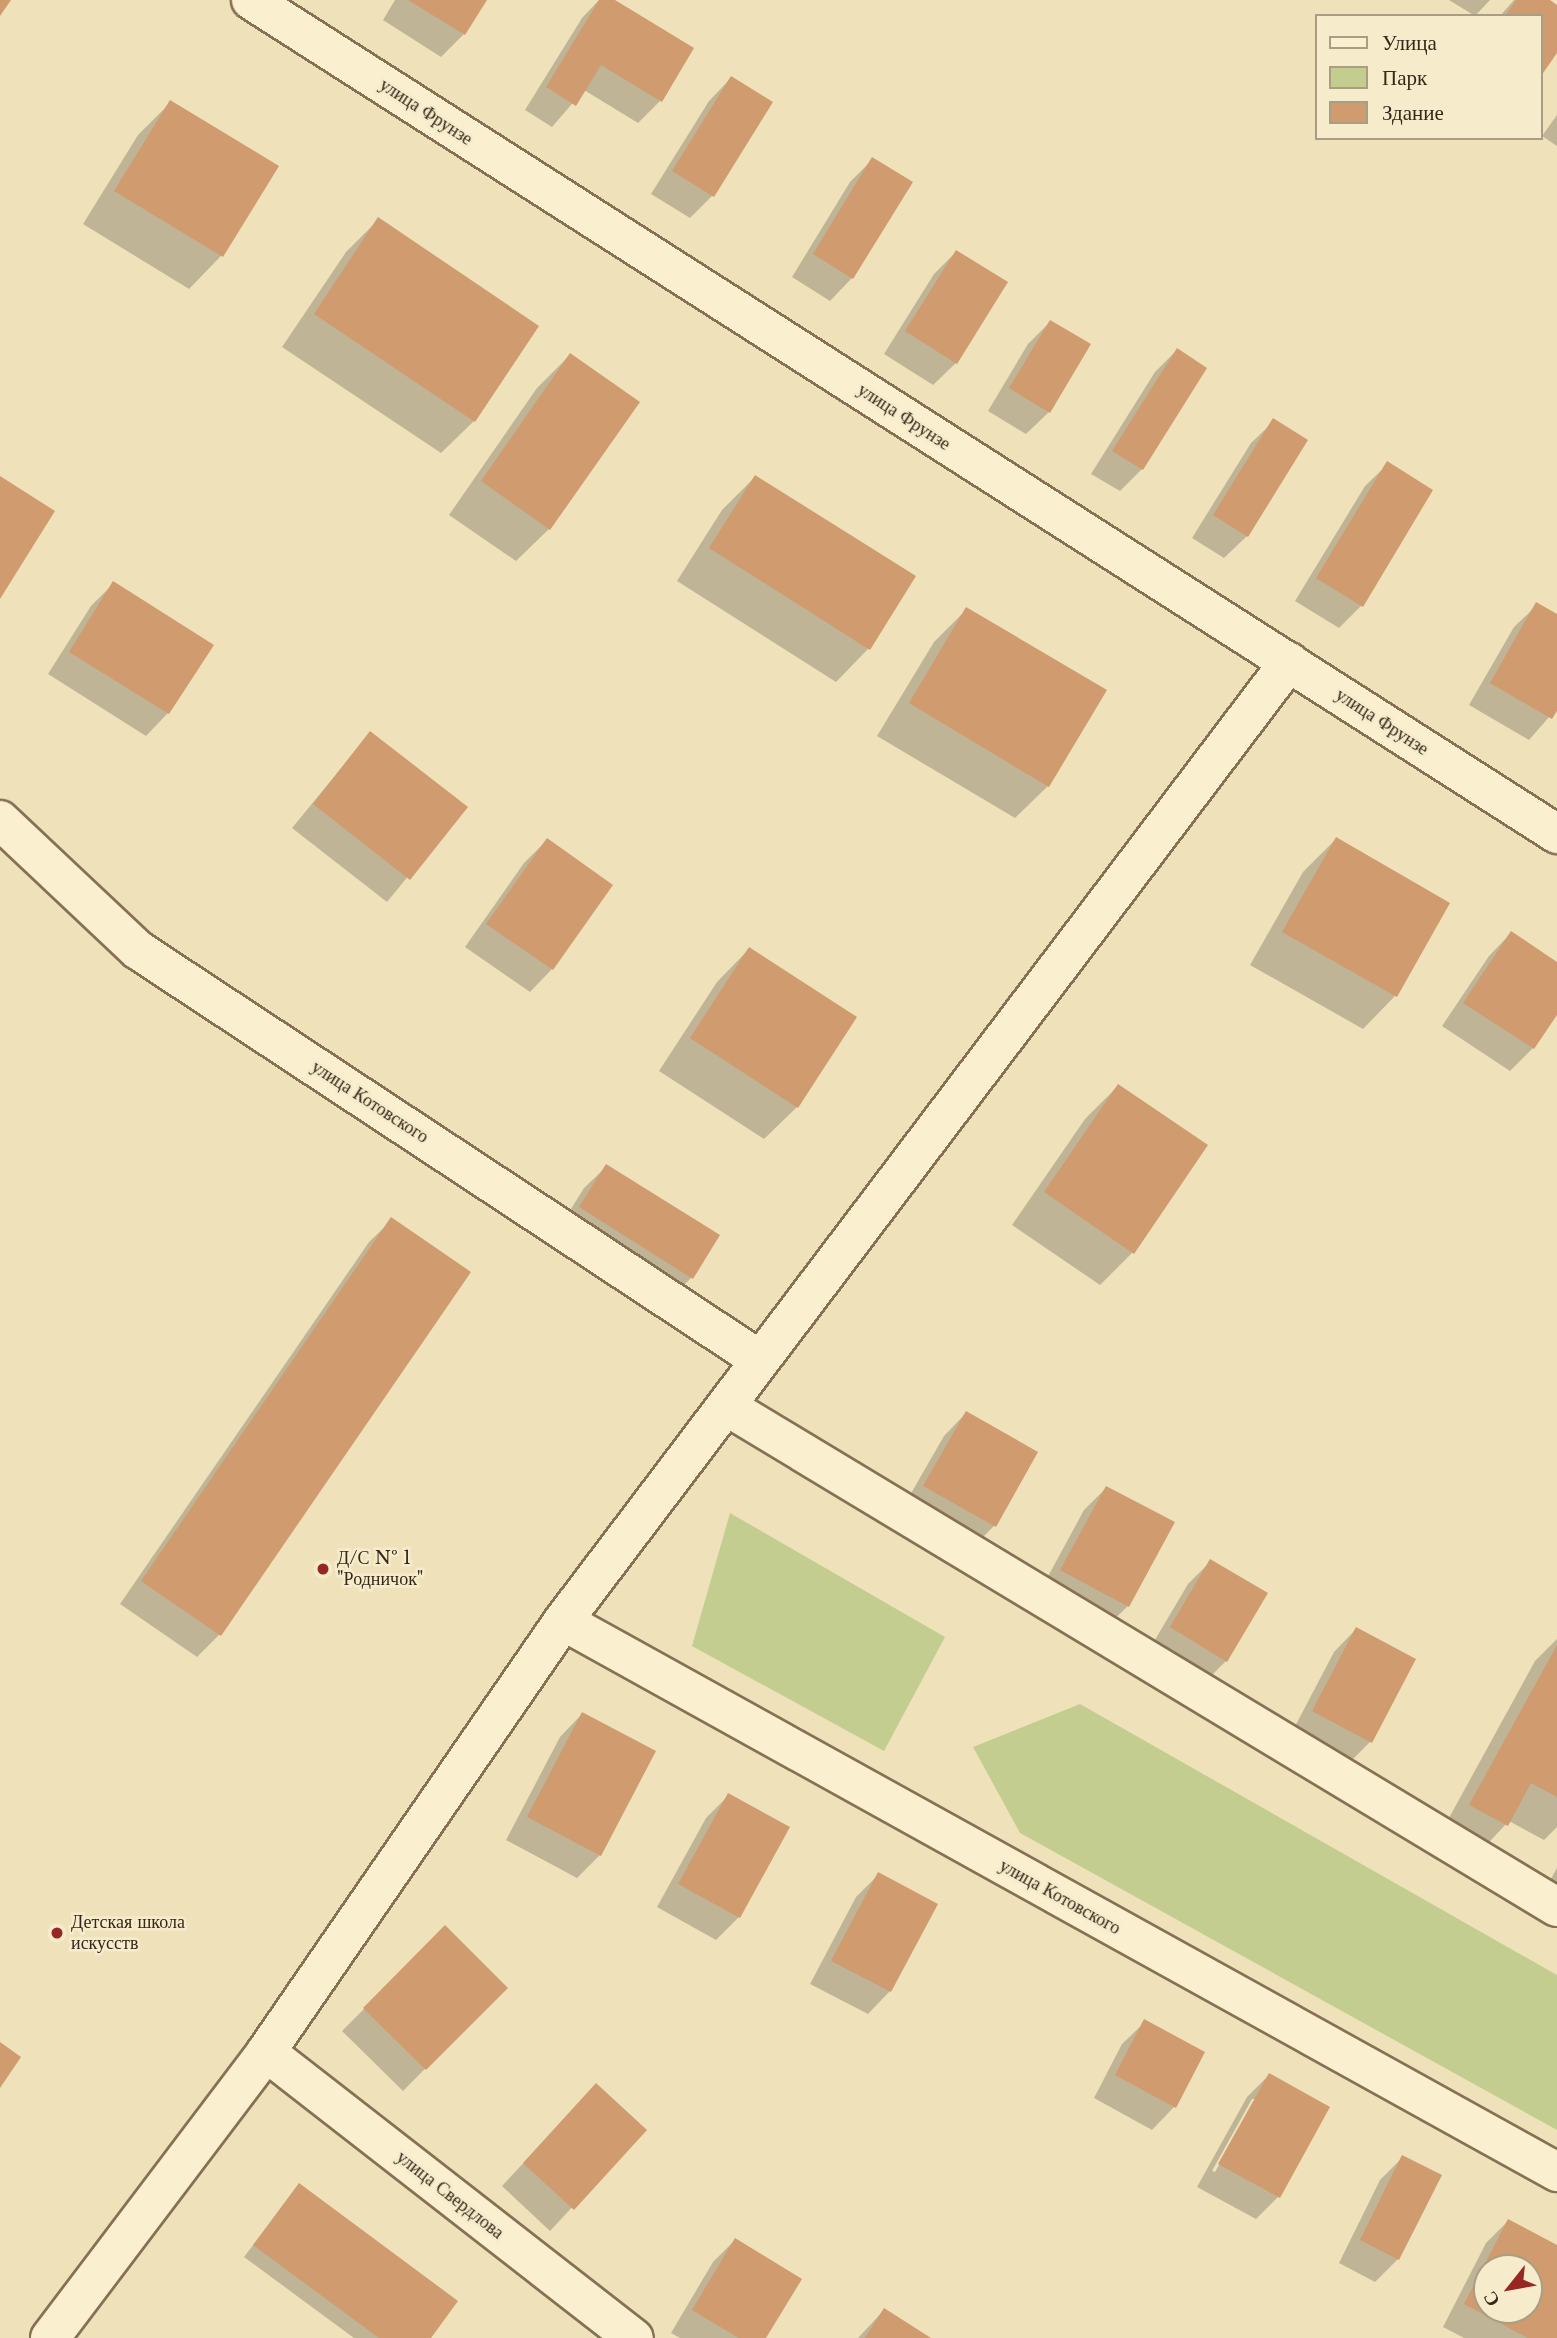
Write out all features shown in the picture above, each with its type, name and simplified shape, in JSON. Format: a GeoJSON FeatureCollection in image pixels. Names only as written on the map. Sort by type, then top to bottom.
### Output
{"type":"FeatureCollection","features":[{"type":"Feature","properties":{"kind":"street","name":"улица Фрунзе"},"geometry":{"type":"LineString","coordinates":[[251,0],[1556,831]]}},
{"type":"Feature","properties":{"kind":"street"},"geometry":{"type":"LineString","coordinates":[[50,2338],[266,2052],[563,1621],[1289,662]]}},
{"type":"Feature","properties":{"kind":"street","name":"улица Котовского"},"geometry":{"type":"LineString","coordinates":[[0,820],[138,950],[761,1360]]}},
{"type":"Feature","properties":{"kind":"street"},"geometry":{"type":"LineString","coordinates":[[726,1406],[1557,1907]]}},
{"type":"Feature","properties":{"kind":"street","name":"улица Котовского"},"geometry":{"type":"LineString","coordinates":[[563,1621],[1557,2172]]}},
{"type":"Feature","properties":{"kind":"street","name":"улица Свердлова"},"geometry":{"type":"LineString","coordinates":[[266,2052],[634,2338]]}},
{"type":"Feature","properties":{"kind":"green space"},"geometry":{"type":"Polygon","coordinates":[[[730,1513],[945,1637],[884,1751],[692,1646],[730,1513]]]}},
{"type":"Feature","properties":{"kind":"green space"},"geometry":{"type":"Polygon","coordinates":[[[1080,1704],[1557,1975],[1557,2130],[1020,1833],[973,1747],[1080,1704]]]}},
{"type":"Feature","properties":{"kind":"building"},"geometry":{"type":"Polygon","coordinates":[[[0,0],[11,0],[0,16],[0,0]]]}},
{"type":"Feature","properties":{"kind":"building"},"geometry":{"type":"Polygon","coordinates":[[[408,0],[487,0],[465,35],[408,0]]]}},
{"type":"Feature","properties":{"kind":"building"},"geometry":{"type":"Polygon","coordinates":[[[599,0],[615,0],[694,48],[662,102],[601,65],[576,106],[546,87],[599,0]]]}},
{"type":"Feature","properties":{"kind":"building"},"geometry":{"type":"Polygon","coordinates":[[[1516,0],[1550,0],[1557,5],[1557,53],[1543,73],[1543,14],[1506,14],[1516,0]]]}},
{"type":"Feature","properties":{"kind":"building"},"geometry":{"type":"Polygon","coordinates":[[[731,76],[773,102],[714,197],[672,171],[731,76]]]}},
{"type":"Feature","properties":{"kind":"building"},"geometry":{"type":"Polygon","coordinates":[[[170,100],[279,166],[223,257],[114,191],[170,100]]]}},
{"type":"Feature","properties":{"kind":"building"},"geometry":{"type":"Polygon","coordinates":[[[872,157],[913,182],[853,279],[813,254],[872,157]]]}},
{"type":"Feature","properties":{"kind":"building"},"geometry":{"type":"Polygon","coordinates":[[[378,217],[539,326],[475,422],[314,314],[378,217]]]}},
{"type":"Feature","properties":{"kind":"building"},"geometry":{"type":"Polygon","coordinates":[[[956,250],[1008,282],[957,364],[905,331],[956,250]]]}},
{"type":"Feature","properties":{"kind":"building"},"geometry":{"type":"Polygon","coordinates":[[[1050,320],[1091,344],[1050,413],[1009,388],[1050,320]]]}},
{"type":"Feature","properties":{"kind":"building"},"geometry":{"type":"Polygon","coordinates":[[[1177,348],[1207,368],[1143,470],[1112,451],[1177,348]]]}},
{"type":"Feature","properties":{"kind":"building"},"geometry":{"type":"Polygon","coordinates":[[[570,353],[640,402],[550,530],[481,481],[570,353]]]}},
{"type":"Feature","properties":{"kind":"building"},"geometry":{"type":"Polygon","coordinates":[[[1273,418],[1308,440],[1248,537],[1213,515],[1273,418]]]}},
{"type":"Feature","properties":{"kind":"building"},"geometry":{"type":"Polygon","coordinates":[[[1387,461],[1433,490],[1363,607],[1316,578],[1387,461]]]}},
{"type":"Feature","properties":{"kind":"building"},"geometry":{"type":"Polygon","coordinates":[[[755,475],[916,576],[870,650],[709,548],[755,475]]]}},
{"type":"Feature","properties":{"kind":"building"},"geometry":{"type":"Polygon","coordinates":[[[0,476],[55,511],[0,599],[0,476]]]}},
{"type":"Feature","properties":{"kind":"building"},"geometry":{"type":"Polygon","coordinates":[[[113,581],[214,645],[169,714],[69,652],[113,581]]]}},
{"type":"Feature","properties":{"kind":"building"},"geometry":{"type":"Polygon","coordinates":[[[1536,602],[1557,614],[1557,711],[1552,719],[1490,683],[1536,602]]]}},
{"type":"Feature","properties":{"kind":"building"},"geometry":{"type":"Polygon","coordinates":[[[966,607],[1107,690],[1049,787],[909,703],[966,607]]]}},
{"type":"Feature","properties":{"kind":"building"},"geometry":{"type":"Polygon","coordinates":[[[370,731],[468,807],[410,880],[313,804],[370,731]]]}},
{"type":"Feature","properties":{"kind":"building"},"geometry":{"type":"Polygon","coordinates":[[[1336,837],[1450,903],[1397,997],[1282,932],[1336,837]]]}},
{"type":"Feature","properties":{"kind":"building"},"geometry":{"type":"Polygon","coordinates":[[[547,838],[613,885],[553,970],[486,924],[547,838]]]}},
{"type":"Feature","properties":{"kind":"building"},"geometry":{"type":"Polygon","coordinates":[[[1511,931],[1557,962],[1557,1015],[1534,1049],[1463,1003],[1511,931]]]}},
{"type":"Feature","properties":{"kind":"building"},"geometry":{"type":"Polygon","coordinates":[[[749,947],[857,1017],[798,1108],[690,1038],[749,947]]]}},
{"type":"Feature","properties":{"kind":"building"},"geometry":{"type":"Polygon","coordinates":[[[1118,1084],[1208,1145],[1134,1254],[1044,1192],[1118,1084]]]}},
{"type":"Feature","properties":{"kind":"building"},"geometry":{"type":"Polygon","coordinates":[[[606,1164],[720,1235],[693,1279],[579,1207],[606,1164]]]}},
{"type":"Feature","properties":{"kind":"building"},"geometry":{"type":"Polygon","coordinates":[[[391,1217],[471,1272],[221,1636],[141,1581],[391,1217]]]}},
{"type":"Feature","properties":{"kind":"building"},"geometry":{"type":"Polygon","coordinates":[[[966,1411],[1038,1452],[996,1527],[923,1486],[966,1411]]]}},
{"type":"Feature","properties":{"kind":"building"},"geometry":{"type":"Polygon","coordinates":[[[1106,1486],[1175,1522],[1129,1607],[1060,1570],[1106,1486]]]}},
{"type":"Feature","properties":{"kind":"building"},"geometry":{"type":"Polygon","coordinates":[[[1210,1559],[1268,1593],[1227,1662],[1170,1627],[1210,1559]]]}},
{"type":"Feature","properties":{"kind":"building"},"geometry":{"type":"Polygon","coordinates":[[[1356,1627],[1416,1659],[1372,1743],[1312,1711],[1356,1627]]]}},
{"type":"Feature","properties":{"kind":"building"},"geometry":{"type":"Polygon","coordinates":[[[1557,1645],[1557,1797],[1531,1783],[1508,1826],[1469,1805],[1557,1645]]]}},
{"type":"Feature","properties":{"kind":"building"},"geometry":{"type":"Polygon","coordinates":[[[582,1712],[656,1751],[601,1856],[527,1817],[582,1712]]]}},
{"type":"Feature","properties":{"kind":"building"},"geometry":{"type":"Polygon","coordinates":[[[728,1793],[790,1827],[740,1918],[678,1884],[728,1793]]]}},
{"type":"Feature","properties":{"kind":"building"},"geometry":{"type":"Polygon","coordinates":[[[878,1872],[938,1904],[891,1992],[831,1961],[878,1872]]]}},
{"type":"Feature","properties":{"kind":"building"},"geometry":{"type":"Polygon","coordinates":[[[445,1925],[508,1988],[426,2070],[363,2008],[445,1925]]]}},
{"type":"Feature","properties":{"kind":"building"},"geometry":{"type":"Polygon","coordinates":[[[1144,2019],[1205,2052],[1176,2108],[1115,2075],[1144,2019]]]}},
{"type":"Feature","properties":{"kind":"building"},"geometry":{"type":"Polygon","coordinates":[[[0,2042],[21,2057],[0,2088],[0,2042]]]}},
{"type":"Feature","properties":{"kind":"building"},"geometry":{"type":"Polygon","coordinates":[[[1269,2073],[1330,2107],[1280,2198],[1218,2164],[1269,2073]]]}},
{"type":"Feature","properties":{"kind":"building"},"geometry":{"type":"Polygon","coordinates":[[[596,2083],[647,2130],[574,2210],[523,2163],[596,2083]]]}},
{"type":"Feature","properties":{"kind":"building"},"geometry":{"type":"Polygon","coordinates":[[[1402,2155],[1442,2175],[1399,2260],[1360,2240],[1402,2155]]]}},
{"type":"Feature","properties":{"kind":"building"},"geometry":{"type":"Polygon","coordinates":[[[299,2183],[458,2301],[431,2338],[379,2338],[253,2245],[299,2183]]]}},
{"type":"Feature","properties":{"kind":"building"},"geometry":{"type":"Polygon","coordinates":[[[1508,2219],[1557,2245],[1557,2338],[1528,2338],[1502,2324],[1543,2324],[1543,2254],[1490,2254],[1508,2219]]]}},
{"type":"Feature","properties":{"kind":"building"},"geometry":{"type":"Polygon","coordinates":[[[735,2238],[802,2279],[766,2338],[739,2338],[692,2310],[735,2238]]]}},
{"type":"Feature","properties":{"kind":"building"},"geometry":{"type":"Polygon","coordinates":[[[1473,2287],[1473,2309],[1464,2304],[1473,2287]]]}},
{"type":"Feature","properties":{"kind":"building"},"geometry":{"type":"Polygon","coordinates":[[[884,2308],[931,2338],[865,2338],[884,2308]]]}},
{"type":"Feature","properties":{"kind":"place","name":"Д/С № 1 \"Родничок\""},"geometry":{"type":"Point","coordinates":[323,1569]}},
{"type":"Feature","properties":{"kind":"place","name":"Детская школа искусств"},"geometry":{"type":"Point","coordinates":[57,1933]}}]}
